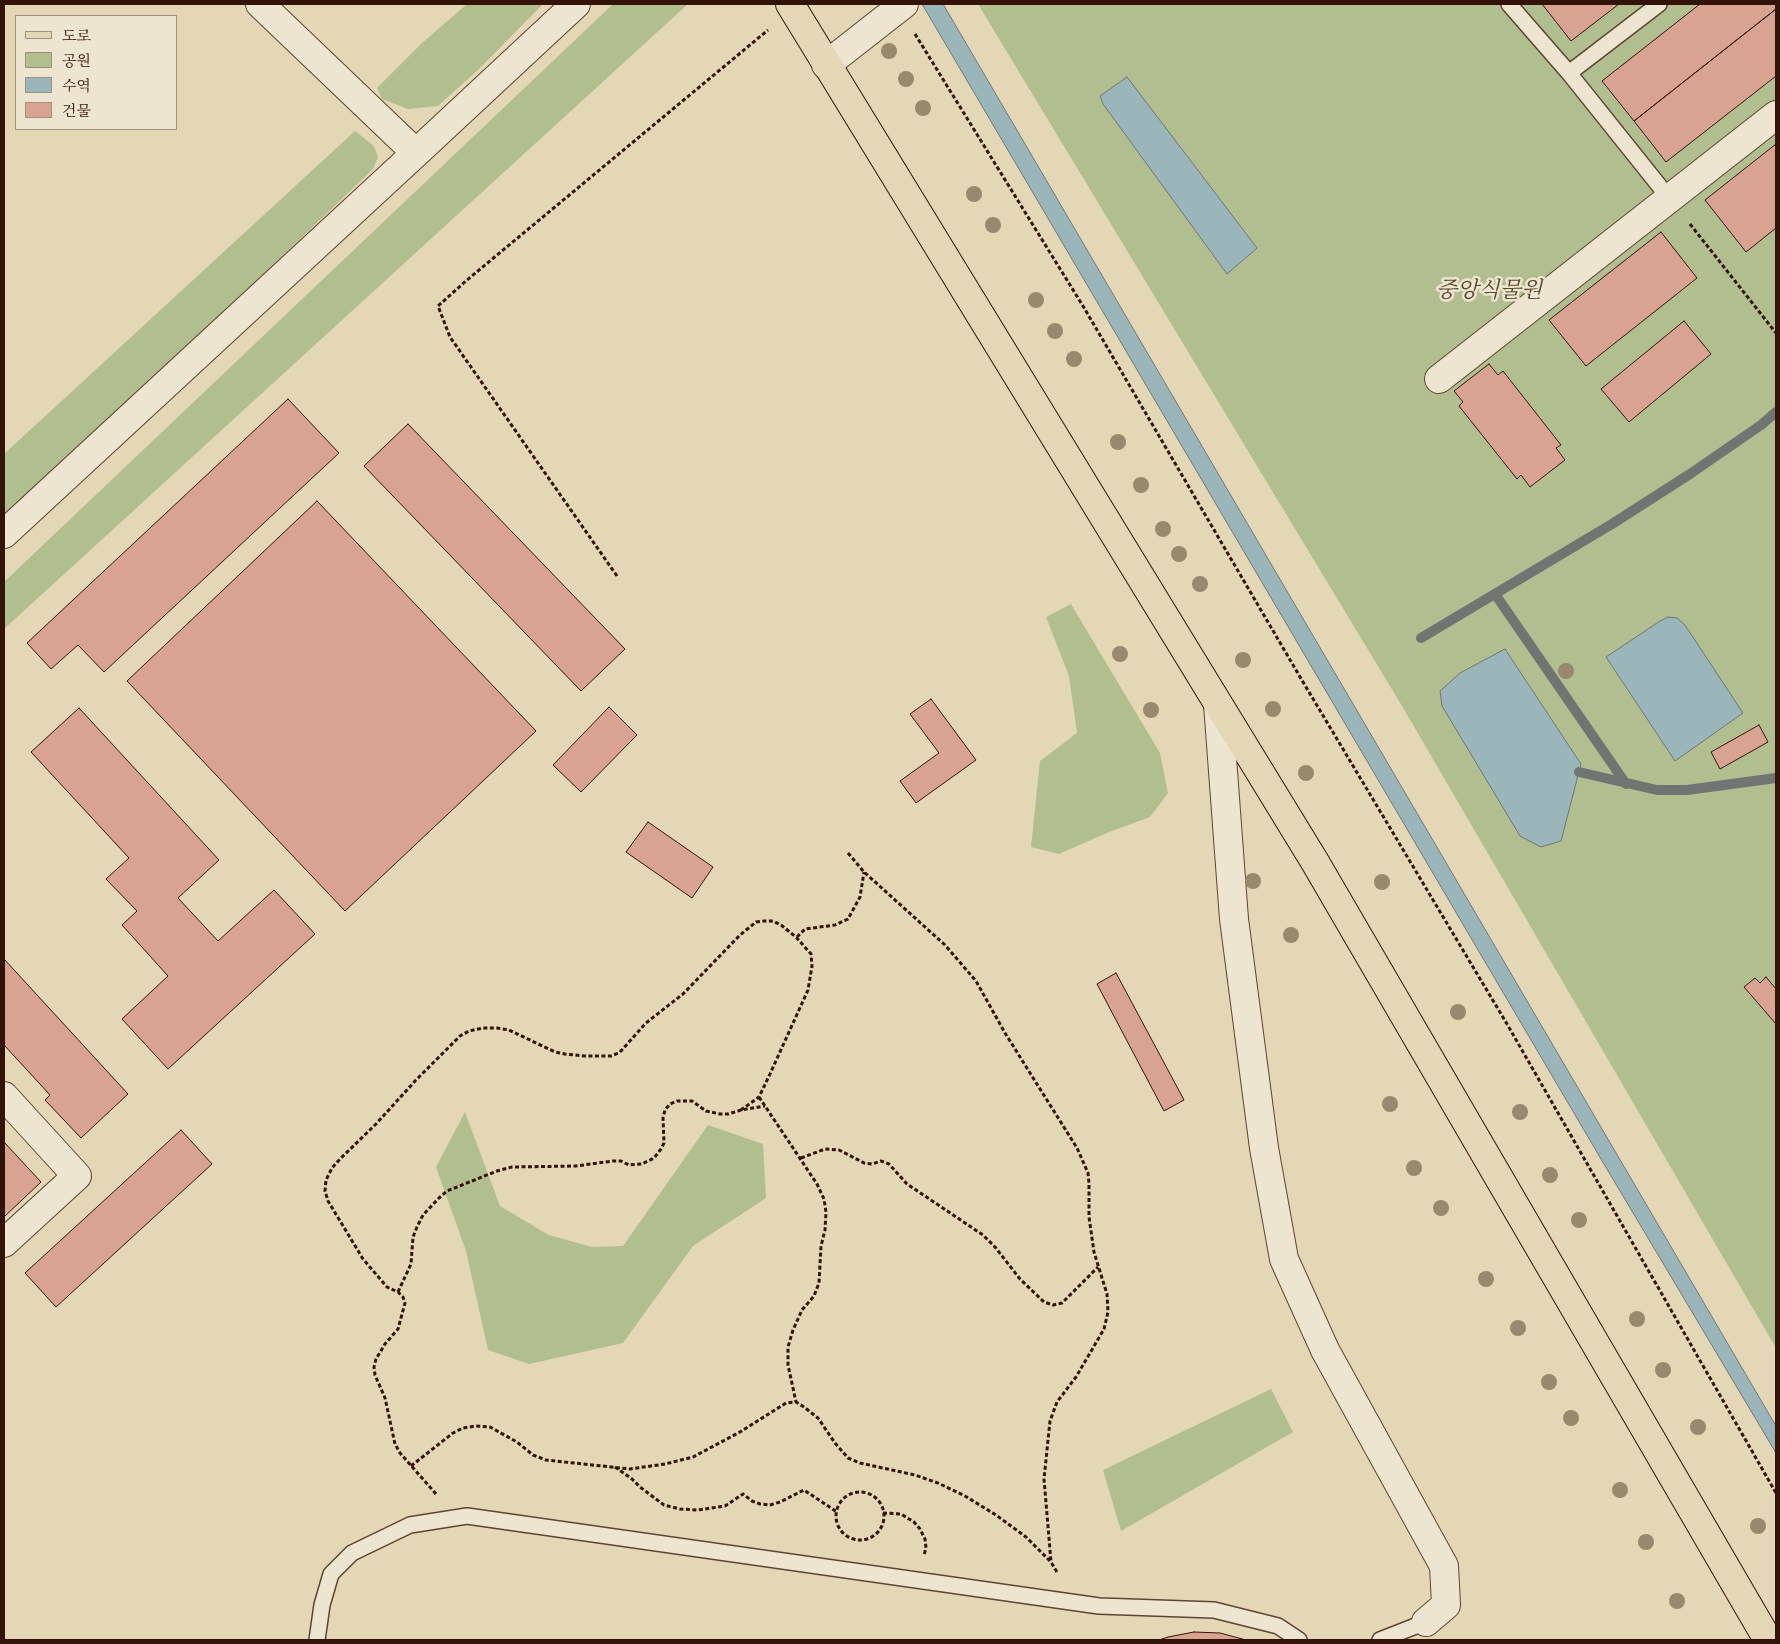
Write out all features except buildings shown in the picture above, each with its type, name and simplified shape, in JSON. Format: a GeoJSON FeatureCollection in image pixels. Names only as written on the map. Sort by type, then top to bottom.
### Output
{"type":"FeatureCollection","features":[{"type":"Feature","properties":{"kind":"main road"},"geometry":{"type":"LineString","coordinates":[[792,7],[1315,862],[1768,1640]]}},
{"type":"Feature","properties":{"kind":"street"},"geometry":{"type":"LineString","coordinates":[[260,4],[416,153]]}},
{"type":"Feature","properties":{"kind":"street"},"geometry":{"type":"LineString","coordinates":[[4,534],[576,4]]}},
{"type":"Feature","properties":{"kind":"street"},"geometry":{"type":"LineString","coordinates":[[826,65],[907,15]]}},
{"type":"Feature","properties":{"kind":"street"},"geometry":{"type":"LineString","coordinates":[[1439,379],[1776,115]]}},
{"type":"Feature","properties":{"kind":"street"},"geometry":{"type":"LineString","coordinates":[[1218,704],[1234,919],[1264,1148],[1284,1260],[1325,1350],[1444,1566],[1446,1605],[1426,1622]]}},
{"type":"Feature","properties":{"kind":"street"},"geometry":{"type":"LineString","coordinates":[[4,1096],[77,1176],[4,1243]]}},
{"type":"Feature","properties":{"kind":"lane"},"geometry":{"type":"LineString","coordinates":[[1509,4],[1568,73],[1669,198]]}},
{"type":"Feature","properties":{"kind":"lane"},"geometry":{"type":"LineString","coordinates":[[1568,73],[1659,4]]}},
{"type":"Feature","properties":{"kind":"lane"},"geometry":{"type":"LineString","coordinates":[[317,1640],[322,1605],[331,1574],[352,1553],[410,1525],[467,1516],[1099,1606],[1214,1610],[1278,1626],[1299,1640]]}},
{"type":"Feature","properties":{"kind":"lane"},"geometry":{"type":"LineString","coordinates":[[1380,1640],[1426,1622]]}},
{"type":"Feature","properties":{"kind":"path"},"geometry":{"type":"LineString","coordinates":[[617,576],[450,337],[438,306],[792,7]]}},
{"type":"Feature","properties":{"kind":"path"},"geometry":{"type":"LineString","coordinates":[[907,15],[1083,306],[1303,682],[1507,1024],[1776,1492]]}},
{"type":"Feature","properties":{"kind":"path"},"geometry":{"type":"LineString","coordinates":[[1669,198],[1776,333]]}},
{"type":"Feature","properties":{"kind":"path"},"geometry":{"type":"LineString","coordinates":[[848,853],[864,872],[945,946],[976,981],[1005,1033],[1077,1148],[1088,1173],[1090,1229],[1094,1252],[1107,1294],[1108,1312],[1104,1329],[1076,1377],[1058,1402],[1050,1421],[1044,1479],[1051,1562]]}},
{"type":"Feature","properties":{"kind":"path"},"geometry":{"type":"LineString","coordinates":[[796,937],[806,929],[835,925],[848,919],[860,897],[864,872]]}},
{"type":"Feature","properties":{"kind":"path"},"geometry":{"type":"LineString","coordinates":[[457,1518],[400,1453],[395,1444],[385,1398],[374,1368],[380,1352],[398,1329],[405,1303],[403,1297],[398,1292],[387,1287],[354,1246],[328,1202],[325,1191],[326,1180],[332,1168],[460,1036],[469,1031],[496,1028],[509,1030],[555,1052],[564,1054],[602,1056],[616,1054],[646,1024],[683,994],[740,935],[756,922],[772,921],[796,937],[811,954],[812,966],[808,990],[759,1096],[741,1110]]}},
{"type":"Feature","properties":{"kind":"path"},"geometry":{"type":"LineString","coordinates":[[759,1096],[801,1158],[824,1199],[826,1212],[825,1230],[821,1246],[819,1283],[814,1296],[802,1310],[788,1347],[788,1365],[796,1402]]}},
{"type":"Feature","properties":{"kind":"path"},"geometry":{"type":"LineString","coordinates":[[398,1292],[412,1264],[413,1237],[423,1215],[439,1198],[453,1188],[512,1167],[576,1166],[613,1161],[621,1161],[629,1165],[642,1164],[654,1158],[661,1149],[664,1143],[663,1118],[665,1110],[670,1104],[677,1101],[692,1101],[706,1110],[720,1114],[765,1106]]}},
{"type":"Feature","properties":{"kind":"path"},"geometry":{"type":"LineString","coordinates":[[801,1158],[825,1149],[839,1150],[864,1163],[872,1164],[882,1161],[888,1164],[908,1184],[983,1235],[1020,1279],[1044,1302],[1053,1305],[1062,1303],[1099,1266]]}},
{"type":"Feature","properties":{"kind":"path"},"geometry":{"type":"LineString","coordinates":[[411,1466],[453,1433],[463,1428],[476,1426],[490,1427],[546,1460],[630,1469],[665,1464],[693,1457],[740,1432],[780,1406],[796,1402],[818,1418],[834,1443],[848,1458],[860,1463],[915,1475],[938,1483],[965,1496],[1026,1536],[1051,1562],[1062,1580],[1070,1602]]}},
{"type":"Feature","properties":{"kind":"path"},"geometry":{"type":"LineString","coordinates":[[614,1467],[664,1505],[680,1509],[698,1510],[725,1506],[743,1494],[752,1501],[770,1505],[804,1490],[837,1512]]}},
{"type":"Feature","properties":{"kind":"path"},"geometry":{"type":"LineString","coordinates":[[859,1493],[874,1497],[880,1502],[883,1513],[882,1525],[878,1532],[872,1537],[857,1540],[843,1533],[836,1520],[839,1505],[844,1498],[859,1493]]}},
{"type":"Feature","properties":{"kind":"path"},"geometry":{"type":"LineString","coordinates":[[883,1513],[901,1514],[914,1522],[920,1529],[924,1539],[926,1548],[924,1556]]}},
{"type":"Feature","properties":{"kind":"green space"},"geometry":{"type":"Polygon","coordinates":[[[467,4],[543,4],[478,70],[438,106],[408,109],[382,99],[377,88],[422,43],[467,4]]]}},
{"type":"Feature","properties":{"kind":"green space"},"geometry":{"type":"Polygon","coordinates":[[[613,4],[688,4],[4,629],[4,582],[613,4]]]}},
{"type":"Feature","properties":{"kind":"green space","name":"중앙식물원"},"geometry":{"type":"Polygon","coordinates":[[[978,4],[1776,4],[1776,1348],[1402,706],[978,4]]]}},
{"type":"Feature","properties":{"kind":"green space"},"geometry":{"type":"Polygon","coordinates":[[[355,131],[374,146],[378,157],[373,169],[4,524],[4,454],[355,131]]]}},
{"type":"Feature","properties":{"kind":"green space"},"geometry":{"type":"Polygon","coordinates":[[[1071,604],[1160,753],[1168,793],[1150,817],[1109,832],[1059,854],[1031,847],[1040,761],[1077,733],[1069,676],[1046,617],[1071,604]]]}},
{"type":"Feature","properties":{"kind":"green space"},"geometry":{"type":"Polygon","coordinates":[[[465,1112],[500,1206],[549,1235],[592,1247],[623,1246],[708,1125],[763,1144],[766,1198],[693,1246],[623,1343],[529,1364],[488,1350],[466,1251],[436,1167],[465,1112]]]}},
{"type":"Feature","properties":{"kind":"green space"},"geometry":{"type":"Polygon","coordinates":[[[1271,1389],[1293,1432],[1121,1531],[1103,1470],[1271,1389]]]}},
{"type":"Feature","properties":{"kind":"water"},"geometry":{"type":"Polygon","coordinates":[[[922,4],[943,4],[1776,1426],[1776,1453],[1601,1159],[922,4]]]}},
{"type":"Feature","properties":{"kind":"water"},"geometry":{"type":"Polygon","coordinates":[[[1127,77],[1257,248],[1227,274],[1103,104],[1100,96],[1127,77]]]}},
{"type":"Feature","properties":{"kind":"water"},"geometry":{"type":"Polygon","coordinates":[[[1668,617],[1677,618],[1685,625],[1743,713],[1675,761],[1606,657],[1668,617]]]}},
{"type":"Feature","properties":{"kind":"water"},"geometry":{"type":"Polygon","coordinates":[[[1505,649],[1581,764],[1561,841],[1541,847],[1520,836],[1442,706],[1440,691],[1460,673],[1505,649]]]}},
{"type":"Feature","properties":{"kind":"waterway"},"geometry":{"type":"LineString","coordinates":[[1421,638],[1612,524],[1690,474],[1761,425],[1776,412]]}},
{"type":"Feature","properties":{"kind":"waterway"},"geometry":{"type":"LineString","coordinates":[[1495,594],[1626,784]]}},
{"type":"Feature","properties":{"kind":"waterway"},"geometry":{"type":"LineString","coordinates":[[1579,772],[1657,790],[1687,790],[1776,778]]}}]}
